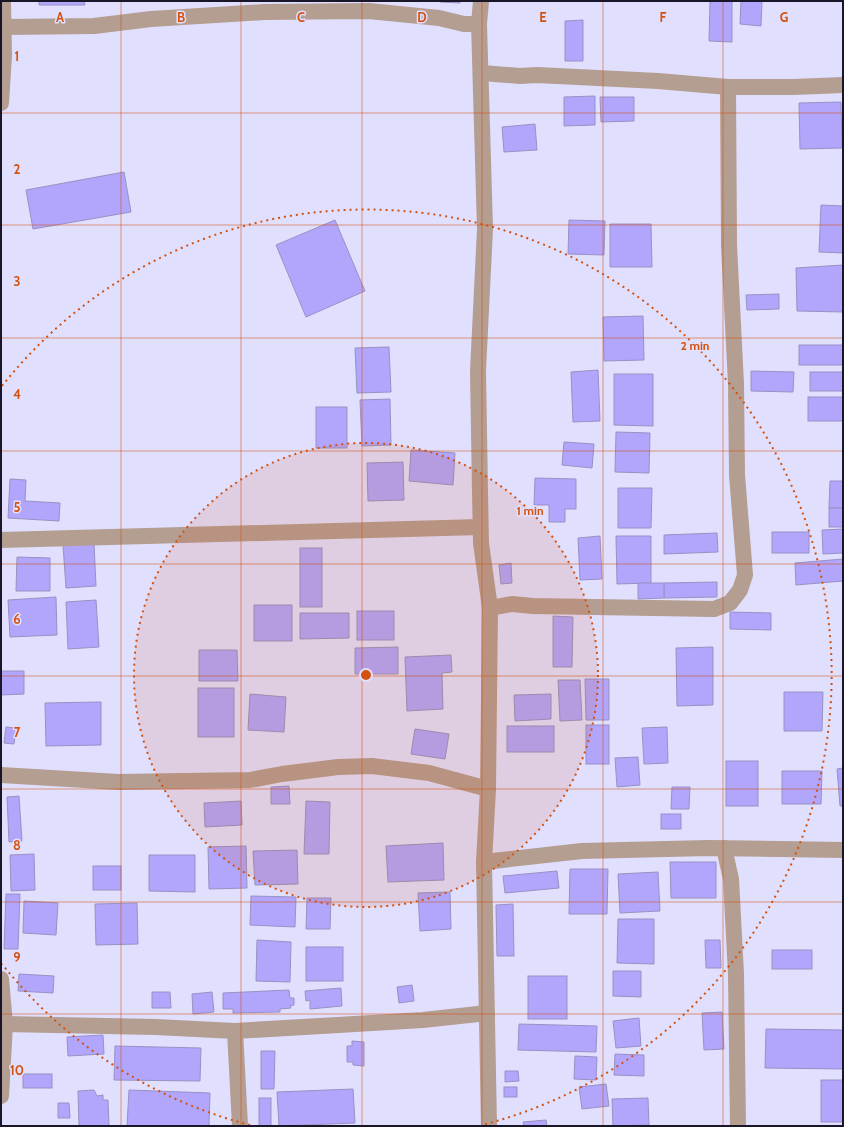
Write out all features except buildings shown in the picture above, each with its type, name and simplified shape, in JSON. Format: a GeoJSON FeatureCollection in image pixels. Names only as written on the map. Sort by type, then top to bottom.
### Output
{"type":"FeatureCollection","features":[{"type":"Feature","properties":{"kind":"street"},"geometry":{"type":"LineString","coordinates":[[1,103],[4,56],[2,1]]}},
{"type":"Feature","properties":{"kind":"street"},"geometry":{"type":"LineString","coordinates":[[481,1],[479,24],[482,73],[486,229],[478,371],[480,527],[490,608],[488,789],[484,862],[490,1126]]}},
{"type":"Feature","properties":{"kind":"street"},"geometry":{"type":"LineString","coordinates":[[3,27],[94,26],[151,18],[265,12],[369,11],[439,18],[464,24],[479,24]]}},
{"type":"Feature","properties":{"kind":"street"},"geometry":{"type":"LineString","coordinates":[[482,73],[520,76],[537,75],[658,81],[728,87],[843,85]]}},
{"type":"Feature","properties":{"kind":"street"},"geometry":{"type":"LineString","coordinates":[[490,608],[512,604],[533,606],[714,609],[730,603],[740,590],[745,575],[738,475],[736,384],[729,245],[728,87]]}},
{"type":"Feature","properties":{"kind":"street"},"geometry":{"type":"LineString","coordinates":[[1,540],[480,527]]}},
{"type":"Feature","properties":{"kind":"street"},"geometry":{"type":"LineString","coordinates":[[1,775],[118,782],[250,780],[282,774],[338,767],[372,766],[428,773],[488,789]]}},
{"type":"Feature","properties":{"kind":"street"},"geometry":{"type":"LineString","coordinates":[[484,862],[582,852],[724,848],[843,850]]}},
{"type":"Feature","properties":{"kind":"street"},"geometry":{"type":"LineString","coordinates":[[724,848],[730,879],[735,950],[738,1126]]}},
{"type":"Feature","properties":{"kind":"street"},"geometry":{"type":"LineString","coordinates":[[1,979],[5,1024],[1,1096]]}},
{"type":"Feature","properties":{"kind":"street"},"geometry":{"type":"LineString","coordinates":[[5,1024],[156,1027],[235,1031],[423,1020],[487,1013]]}},
{"type":"Feature","properties":{"kind":"street"},"geometry":{"type":"LineString","coordinates":[[235,1031],[240,1126]]}}]}
